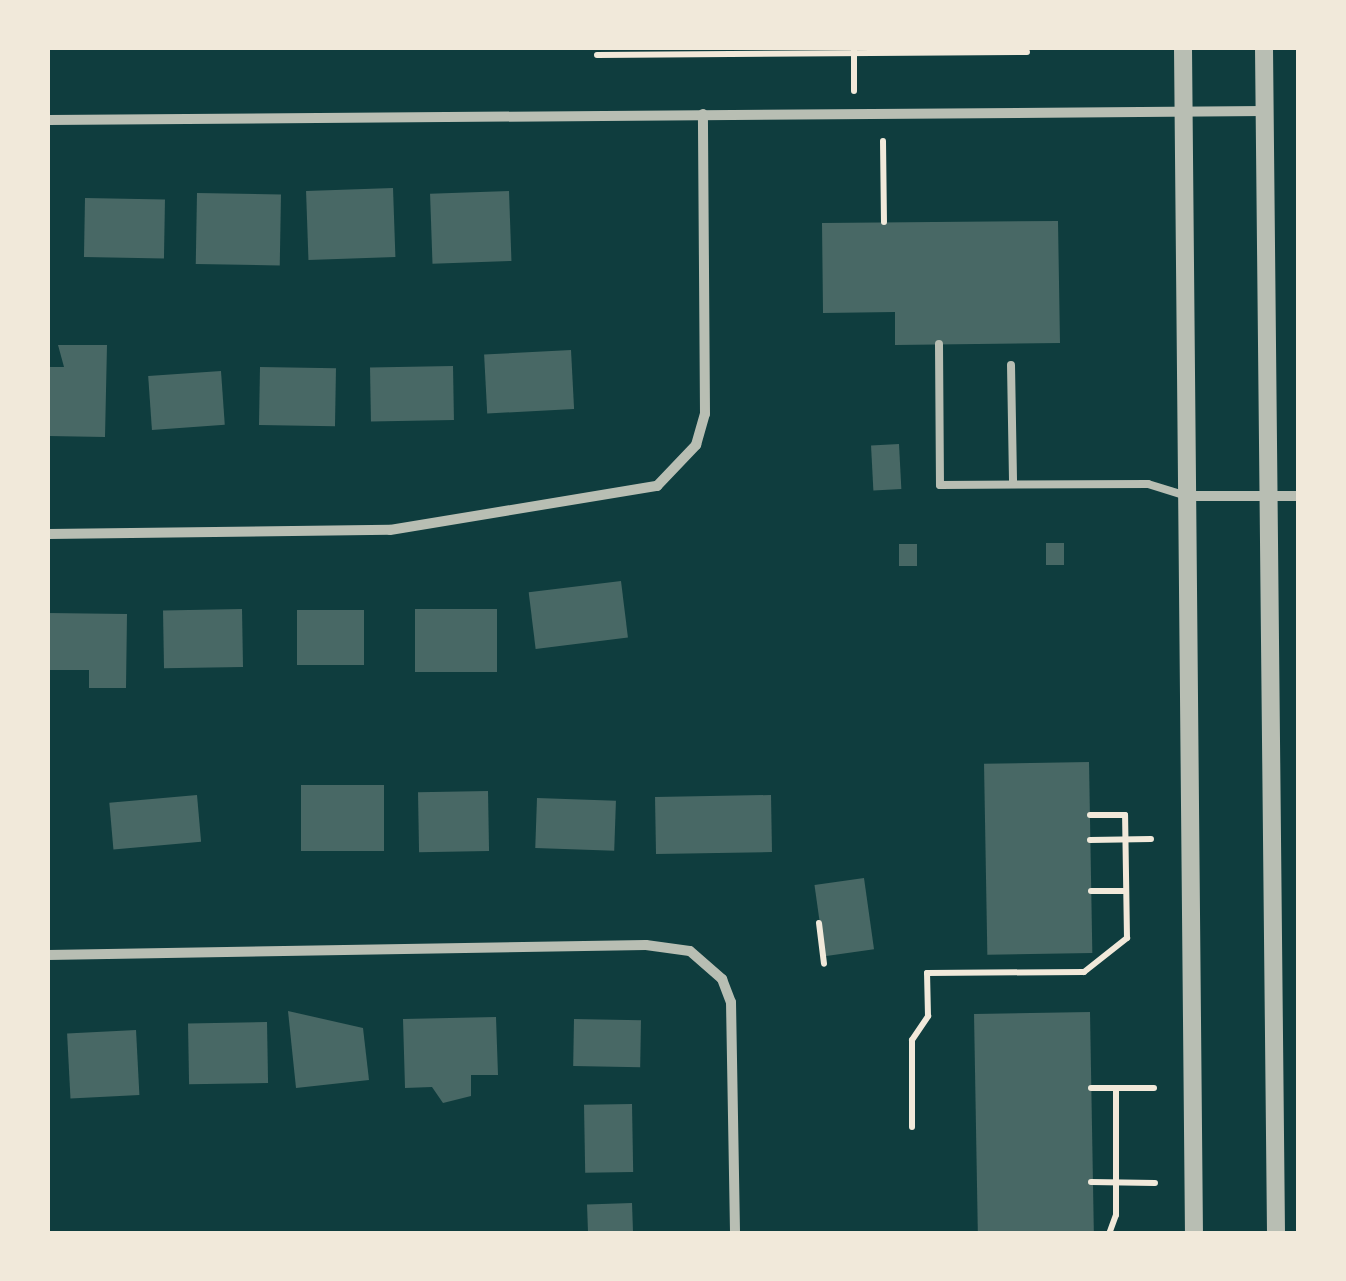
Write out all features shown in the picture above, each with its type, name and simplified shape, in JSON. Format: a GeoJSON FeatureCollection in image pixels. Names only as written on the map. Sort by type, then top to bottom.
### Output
{"type":"FeatureCollection","features":[{"type":"Feature","properties":{"kind":"street"},"geometry":{"type":"LineString","coordinates":[[1182,48],[1194,1234]]}},
{"type":"Feature","properties":{"kind":"street"},"geometry":{"type":"LineString","coordinates":[[1264,48],[1276,1234]]}},
{"type":"Feature","properties":{"kind":"street"},"geometry":{"type":"LineString","coordinates":[[48,120],[1264,111]]}},
{"type":"Feature","properties":{"kind":"street"},"geometry":{"type":"LineString","coordinates":[[48,534],[404,529],[657,486],[696,446],[705,414],[703,114]]}},
{"type":"Feature","properties":{"kind":"street"},"geometry":{"type":"LineString","coordinates":[[1187,496],[1298,496]]}},
{"type":"Feature","properties":{"kind":"street"},"geometry":{"type":"LineString","coordinates":[[48,956],[646,945],[690,951],[722,979],[731,1002],[735,1234]]}},
{"type":"Feature","properties":{"kind":"lane"},"geometry":{"type":"LineString","coordinates":[[939,344],[940,485],[1148,484],[1187,496]]}},
{"type":"Feature","properties":{"kind":"lane"},"geometry":{"type":"LineString","coordinates":[[1012,365],[1013,484]]}},
{"type":"Feature","properties":{"kind":"path"},"geometry":{"type":"LineString","coordinates":[[854,50],[854,114]]}},
{"type":"Feature","properties":{"kind":"path"},"geometry":{"type":"LineString","coordinates":[[597,55],[854,50],[1027,52]]}},
{"type":"Feature","properties":{"kind":"path"},"geometry":{"type":"LineString","coordinates":[[883,141],[884,222]]}},
{"type":"Feature","properties":{"kind":"path"},"geometry":{"type":"LineString","coordinates":[[912,1127],[912,1040],[928,1016],[928,973],[1084,972],[1127,938],[1125,815],[1090,816]]}},
{"type":"Feature","properties":{"kind":"path"},"geometry":{"type":"LineString","coordinates":[[1090,840],[1151,839]]}},
{"type":"Feature","properties":{"kind":"path"},"geometry":{"type":"LineString","coordinates":[[1091,891],[1126,892]]}},
{"type":"Feature","properties":{"kind":"path"},"geometry":{"type":"LineString","coordinates":[[819,922],[824,964]]}},
{"type":"Feature","properties":{"kind":"path"},"geometry":{"type":"LineString","coordinates":[[1091,1088],[1154,1088]]}},
{"type":"Feature","properties":{"kind":"path"},"geometry":{"type":"LineString","coordinates":[[1109,1234],[1117,1182],[1116,1089]]}},
{"type":"Feature","properties":{"kind":"path"},"geometry":{"type":"LineString","coordinates":[[1091,1182],[1155,1182]]}},
{"type":"Feature","properties":{"kind":"building"},"geometry":{"type":"Polygon","coordinates":[[[393,188],[395,257],[308,260],[306,191],[393,188]]]}},
{"type":"Feature","properties":{"kind":"building"},"geometry":{"type":"Polygon","coordinates":[[[509,191],[511,261],[432,264],[430,194],[509,191]]]}},
{"type":"Feature","properties":{"kind":"building"},"geometry":{"type":"Polygon","coordinates":[[[197,193],[281,194],[280,265],[196,264],[197,193]]]}},
{"type":"Feature","properties":{"kind":"building"},"geometry":{"type":"Polygon","coordinates":[[[85,198],[165,199],[164,258],[84,257],[85,198]]]}},
{"type":"Feature","properties":{"kind":"building"},"geometry":{"type":"Polygon","coordinates":[[[1058,221],[1060,343],[895,345],[895,312],[823,313],[822,223],[1058,221]]]}},
{"type":"Feature","properties":{"kind":"building"},"geometry":{"type":"Polygon","coordinates":[[[58,345],[107,345],[105,437],[48,436],[48,367],[64,367],[58,345]]]}},
{"type":"Feature","properties":{"kind":"building"},"geometry":{"type":"Polygon","coordinates":[[[571,350],[574,409],[487,413],[484,355],[571,350]]]}},
{"type":"Feature","properties":{"kind":"building"},"geometry":{"type":"Polygon","coordinates":[[[453,366],[454,420],[371,421],[370,367],[453,366]]]}},
{"type":"Feature","properties":{"kind":"building"},"geometry":{"type":"Polygon","coordinates":[[[260,367],[336,368],[335,426],[259,425],[260,367]]]}},
{"type":"Feature","properties":{"kind":"building"},"geometry":{"type":"Polygon","coordinates":[[[221,371],[225,425],[152,430],[148,376],[221,371]]]}},
{"type":"Feature","properties":{"kind":"building"},"geometry":{"type":"Polygon","coordinates":[[[899,444],[901,489],[873,490],[871,445],[899,444]]]}},
{"type":"Feature","properties":{"kind":"building"},"geometry":{"type":"Polygon","coordinates":[[[1046,543],[1064,543],[1064,565],[1046,565],[1046,543]]]}},
{"type":"Feature","properties":{"kind":"building"},"geometry":{"type":"Polygon","coordinates":[[[899,544],[917,544],[917,566],[899,566],[899,544]]]}},
{"type":"Feature","properties":{"kind":"building"},"geometry":{"type":"Polygon","coordinates":[[[621,581],[628,638],[536,649],[529,592],[621,581]]]}},
{"type":"Feature","properties":{"kind":"building"},"geometry":{"type":"Polygon","coordinates":[[[242,609],[243,667],[164,668],[163,610],[242,609]]]}},
{"type":"Feature","properties":{"kind":"building"},"geometry":{"type":"Polygon","coordinates":[[[415,609],[497,609],[497,672],[415,672],[415,609]]]}},
{"type":"Feature","properties":{"kind":"building"},"geometry":{"type":"Polygon","coordinates":[[[297,610],[364,610],[364,665],[297,665],[297,610]]]}},
{"type":"Feature","properties":{"kind":"building"},"geometry":{"type":"Polygon","coordinates":[[[48,613],[127,614],[126,688],[89,688],[89,670],[48,670],[48,613]]]}},
{"type":"Feature","properties":{"kind":"building"},"geometry":{"type":"Polygon","coordinates":[[[1089,762],[1092,953],[987,955],[984,764],[1089,762]]]}},
{"type":"Feature","properties":{"kind":"building"},"geometry":{"type":"Polygon","coordinates":[[[301,785],[384,785],[384,851],[301,851],[301,785]]]}},
{"type":"Feature","properties":{"kind":"building"},"geometry":{"type":"Polygon","coordinates":[[[488,791],[489,851],[419,852],[418,792],[488,791]]]}},
{"type":"Feature","properties":{"kind":"building"},"geometry":{"type":"Polygon","coordinates":[[[197,795],[201,842],[113,849],[109,803],[197,795]]]}},
{"type":"Feature","properties":{"kind":"building"},"geometry":{"type":"Polygon","coordinates":[[[771,795],[772,852],[656,854],[655,797],[771,795]]]}},
{"type":"Feature","properties":{"kind":"building"},"geometry":{"type":"Polygon","coordinates":[[[537,798],[616,801],[614,851],[535,848],[537,798]]]}},
{"type":"Feature","properties":{"kind":"building"},"geometry":{"type":"Polygon","coordinates":[[[864,878],[874,949],[825,956],[814,885],[864,878]]]}},
{"type":"Feature","properties":{"kind":"building"},"geometry":{"type":"Polygon","coordinates":[[[288,1011],[363,1028],[369,1080],[296,1088],[288,1011]]]}},
{"type":"Feature","properties":{"kind":"building"},"geometry":{"type":"Polygon","coordinates":[[[1090,1012],[1094,1234],[978,1234],[974,1014],[1090,1012]]]}},
{"type":"Feature","properties":{"kind":"building"},"geometry":{"type":"Polygon","coordinates":[[[496,1017],[498,1075],[471,1075],[471,1096],[443,1103],[432,1087],[405,1088],[403,1019],[496,1017]]]}},
{"type":"Feature","properties":{"kind":"building"},"geometry":{"type":"Polygon","coordinates":[[[574,1019],[641,1020],[640,1067],[573,1066],[574,1019]]]}},
{"type":"Feature","properties":{"kind":"building"},"geometry":{"type":"Polygon","coordinates":[[[267,1022],[268,1083],[189,1084],[188,1023],[267,1022]]]}},
{"type":"Feature","properties":{"kind":"building"},"geometry":{"type":"Polygon","coordinates":[[[136,1030],[139,1095],[70,1099],[67,1034],[136,1030]]]}},
{"type":"Feature","properties":{"kind":"building"},"geometry":{"type":"Polygon","coordinates":[[[632,1104],[633,1172],[585,1173],[584,1105],[632,1104]]]}},
{"type":"Feature","properties":{"kind":"building"},"geometry":{"type":"Polygon","coordinates":[[[632,1203],[633,1234],[588,1234],[587,1205],[632,1203]]]}}]}
